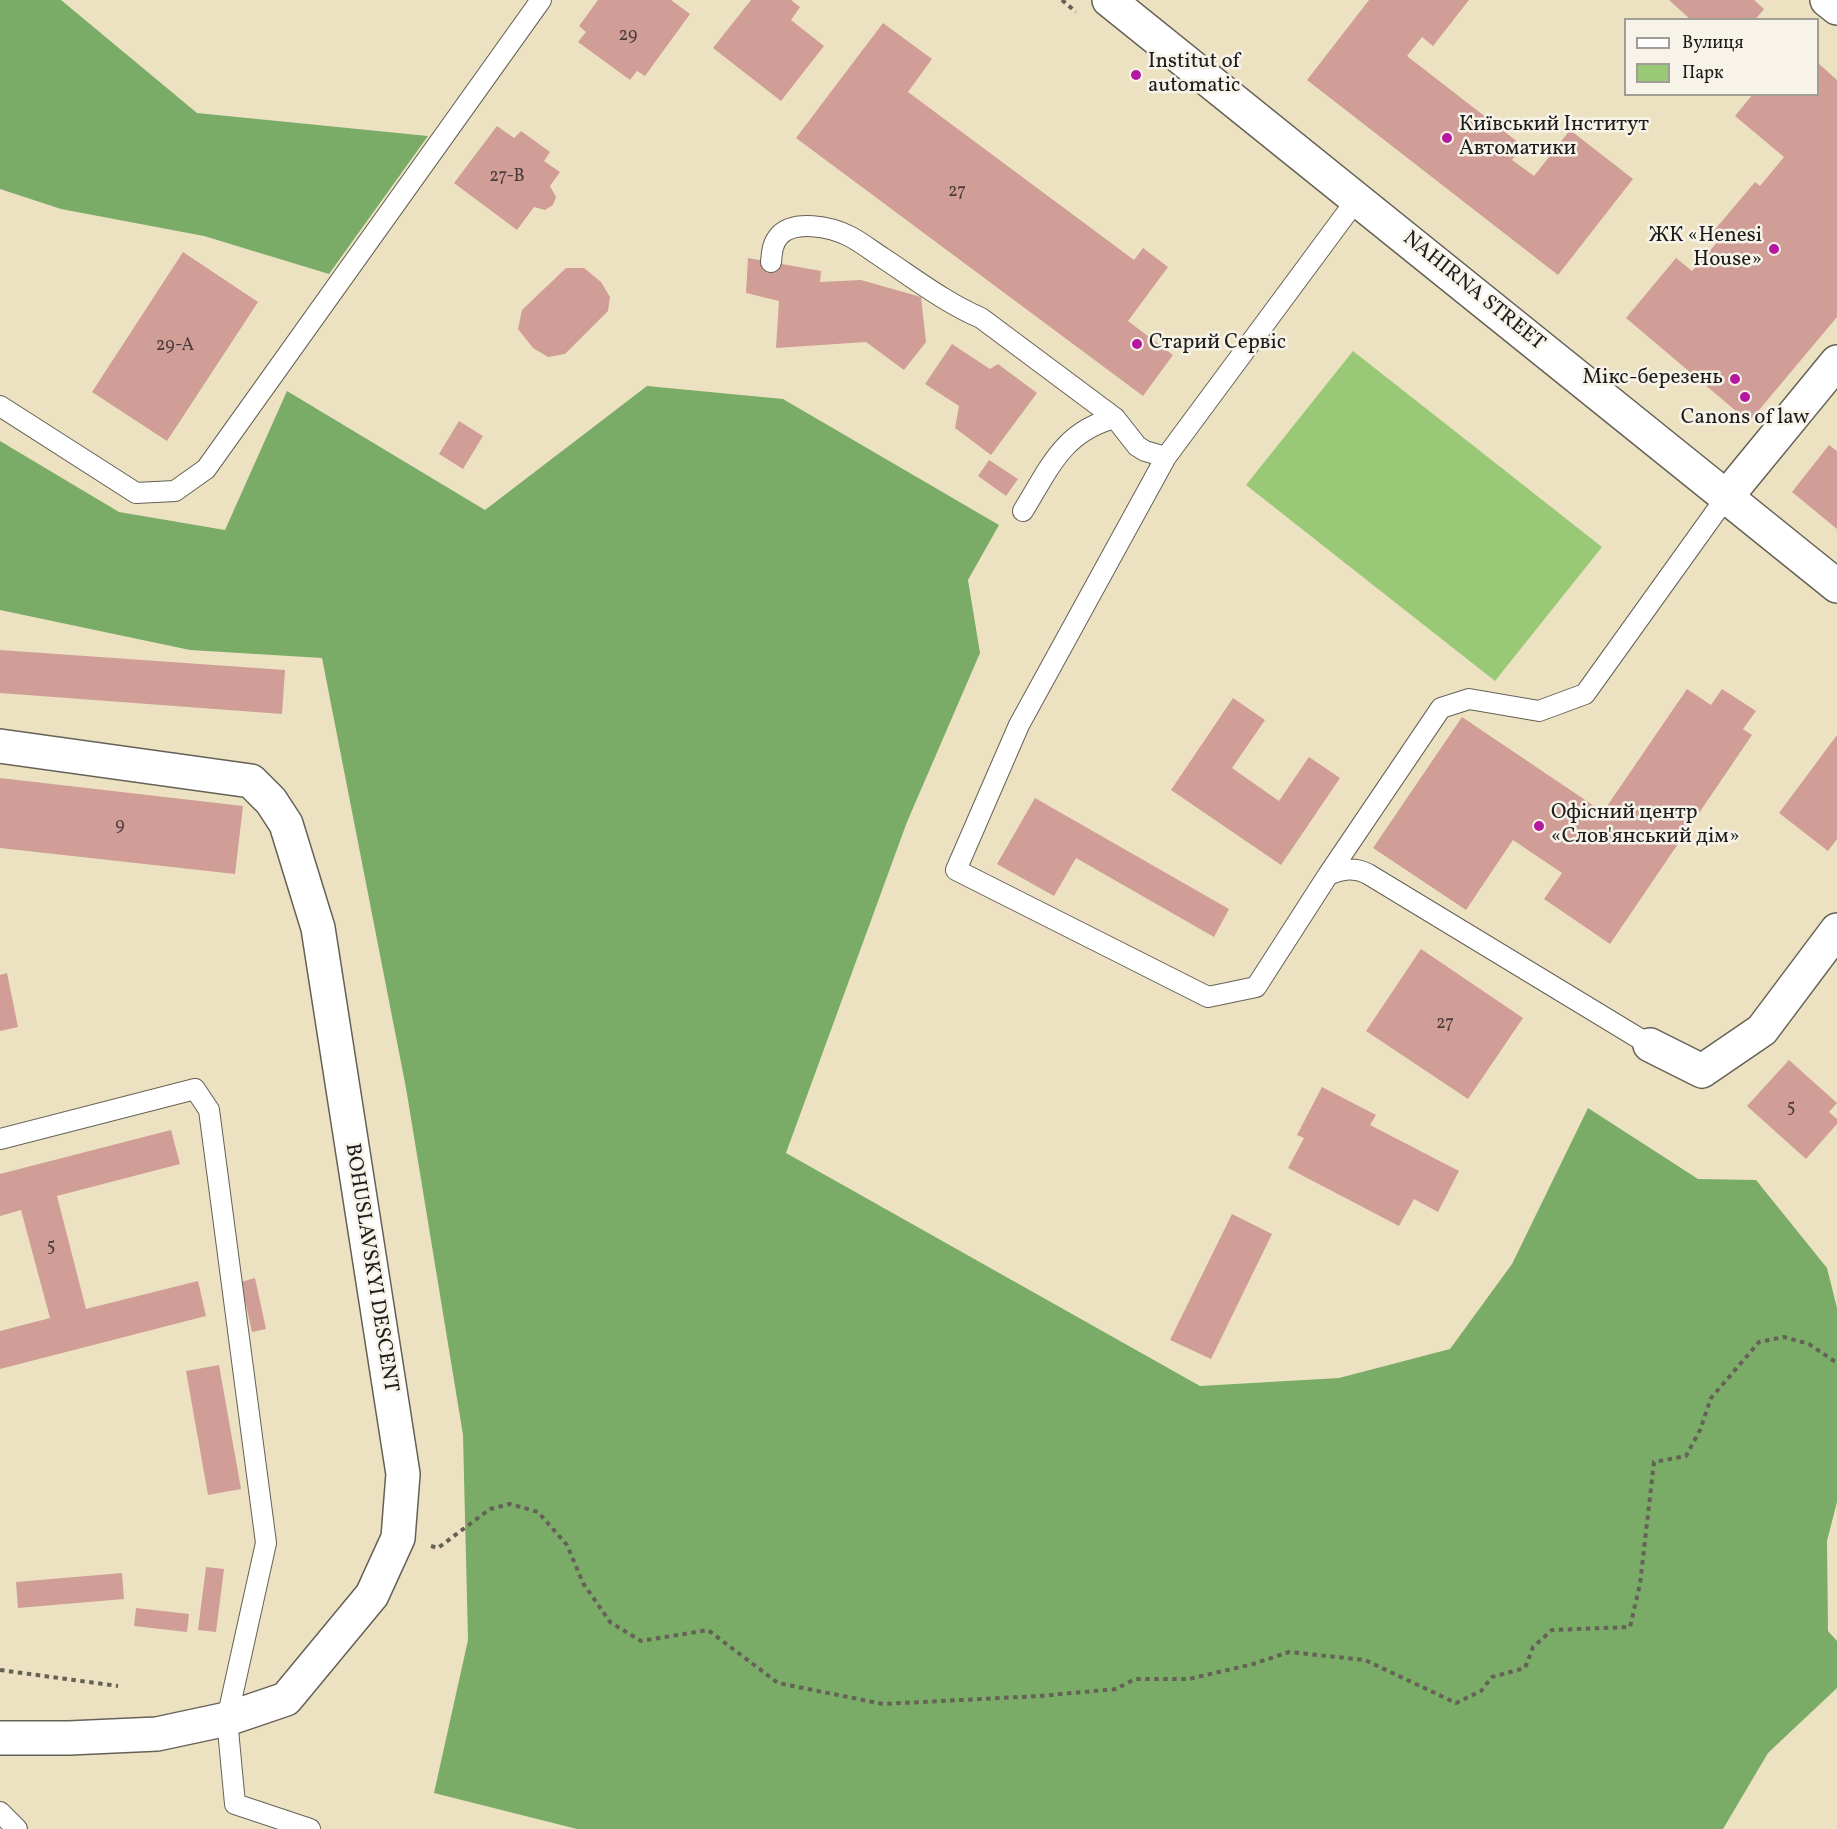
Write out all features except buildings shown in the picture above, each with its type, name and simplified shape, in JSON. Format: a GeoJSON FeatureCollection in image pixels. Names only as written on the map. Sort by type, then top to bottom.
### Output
{"type":"FeatureCollection","features":[{"type":"Feature","properties":{"kind":"street","name":"NAHIRNA STREET"},"geometry":{"type":"LineString","coordinates":[[1109,0],[1837,586]]}},
{"type":"Feature","properties":{"kind":"street"},"geometry":{"type":"LineString","coordinates":[[1827,0],[1837,8]]}},
{"type":"Feature","properties":{"kind":"street"},"geometry":{"type":"LineString","coordinates":[[1727,496],[1837,362]]}},
{"type":"Feature","properties":{"kind":"street","name":"BOHUSLAVSKYI DESCENT"},"geometry":{"type":"LineString","coordinates":[[0,746],[251,781],[271,801],[286,824],[318,928],[403,1474],[398,1538],[372,1595],[286,1699],[227,1719],[157,1734],[0,1738]]}},
{"type":"Feature","properties":{"kind":"street"},"geometry":{"type":"LineString","coordinates":[[1650,1045],[1702,1071],[1762,1030],[1837,930]]}},
{"type":"Feature","properties":{"kind":"lane"},"geometry":{"type":"LineString","coordinates":[[0,406],[136,493],[175,491],[206,469],[541,0]]}},
{"type":"Feature","properties":{"kind":"lane"},"geometry":{"type":"LineString","coordinates":[[1357,199],[1166,457],[1019,725],[956,870],[1208,998],[1256,987],[1328,875],[1441,708],[1469,699],[1539,711],[1585,694],[1727,496]]}},
{"type":"Feature","properties":{"kind":"lane"},"geometry":{"type":"LineString","coordinates":[[771,262],[772,248],[778,237],[787,230],[805,226],[823,227],[850,236],[959,309],[981,318],[1115,418],[1137,446],[1145,451],[1166,457]]}},
{"type":"Feature","properties":{"kind":"lane"},"geometry":{"type":"LineString","coordinates":[[1023,511],[1068,444],[1092,425],[1115,418]]}},
{"type":"Feature","properties":{"kind":"lane"},"geometry":{"type":"LineString","coordinates":[[1328,875],[1341,870],[1357,869],[1368,874],[1650,1045]]}},
{"type":"Feature","properties":{"kind":"lane"},"geometry":{"type":"LineString","coordinates":[[0,1139],[195,1089],[209,1110],[266,1543],[227,1719],[235,1804],[310,1829]]}},
{"type":"Feature","properties":{"kind":"lane"},"geometry":{"type":"LineString","coordinates":[[0,1812],[17,1829]]}},
{"type":"Feature","properties":{"kind":"path"},"geometry":{"type":"LineString","coordinates":[[398,1538],[438,1548],[490,1509],[510,1504],[538,1512],[567,1545],[583,1583],[610,1622],[641,1641],[708,1630],[778,1683],[883,1704],[1040,1696],[1116,1689],[1135,1679],[1189,1679],[1253,1664],[1289,1652],[1365,1660],[1456,1703],[1481,1691],[1492,1677],[1525,1668],[1533,1647],[1552,1630],[1630,1627],[1640,1584],[1654,1462],[1686,1456],[1700,1430],[1711,1398],[1759,1342],[1784,1337],[1809,1344],[1837,1363]]}},
{"type":"Feature","properties":{"kind":"path"},"geometry":{"type":"LineString","coordinates":[[0,1670],[118,1686]]}},
{"type":"Feature","properties":{"kind":"green space"},"geometry":{"type":"Polygon","coordinates":[[[0,0],[61,0],[197,113],[428,136],[329,274],[204,236],[61,209],[0,189],[0,0]]]}},
{"type":"Feature","properties":{"kind":"green space"},"geometry":{"type":"Polygon","coordinates":[[[1353,351],[1602,547],[1495,681],[1246,485],[1353,351]]]}},
{"type":"Feature","properties":{"kind":"green space"},"geometry":{"type":"Polygon","coordinates":[[[647,386],[783,399],[999,525],[968,580],[980,653],[907,822],[786,1153],[1200,1386],[1339,1378],[1450,1349],[1512,1264],[1588,1108],[1698,1179],[1756,1180],[1827,1268],[1837,1308],[1837,1502],[1827,1541],[1828,1631],[1837,1641],[1837,1688],[1768,1753],[1723,1829],[577,1829],[434,1793],[468,1640],[463,1435],[406,1088],[322,658],[190,650],[0,610],[0,441],[119,512],[225,530],[287,391],[485,510],[647,386]]]}},
{"type":"Feature","properties":{"kind":"place","name":"Institut of automatic"},"geometry":{"type":"Point","coordinates":[1136,75]}},
{"type":"Feature","properties":{"kind":"place","name":"Київський Інститут Автоматики"},"geometry":{"type":"Point","coordinates":[1447,138]}},
{"type":"Feature","properties":{"kind":"place","name":"ЖК «Henesi House»"},"geometry":{"type":"Point","coordinates":[1774,249]}},
{"type":"Feature","properties":{"kind":"place","name":"Старий Сервіс"},"geometry":{"type":"Point","coordinates":[1137,344]}},
{"type":"Feature","properties":{"kind":"place","name":"Мікс-березень"},"geometry":{"type":"Point","coordinates":[1735,379]}},
{"type":"Feature","properties":{"kind":"place","name":"Canons of law"},"geometry":{"type":"Point","coordinates":[1745,397]}},
{"type":"Feature","properties":{"kind":"place","name":"Офісний центр «Слов'янський дім»"},"geometry":{"type":"Point","coordinates":[1539,826]}}]}
